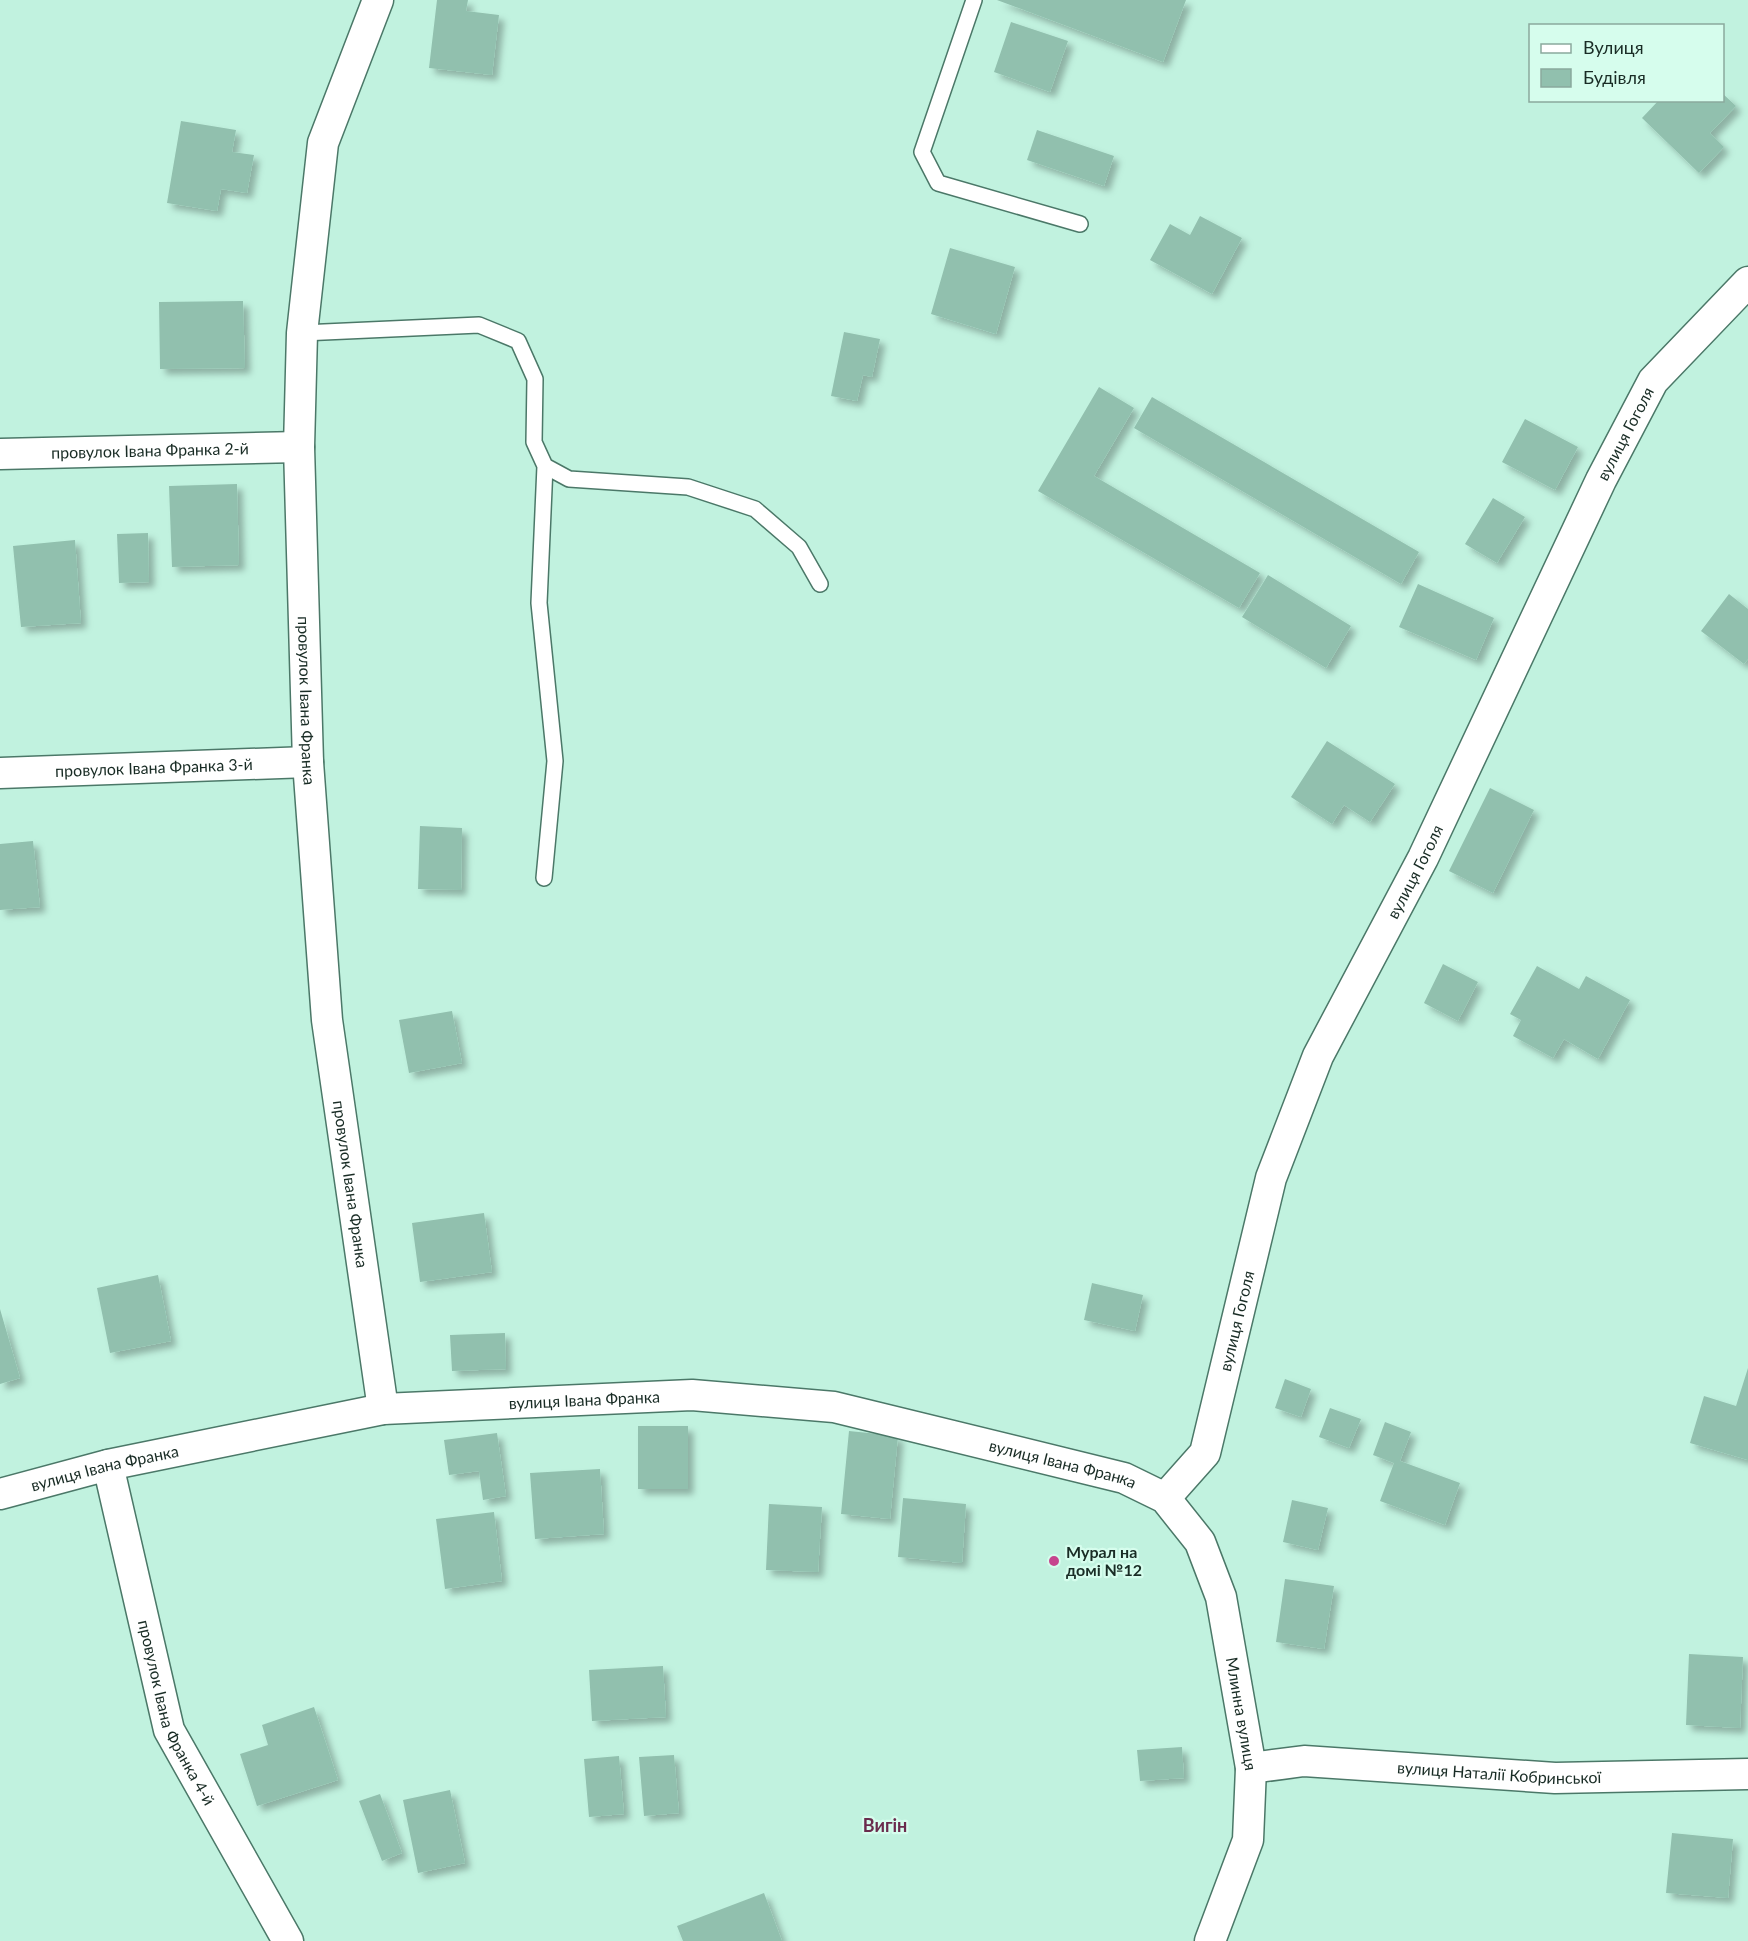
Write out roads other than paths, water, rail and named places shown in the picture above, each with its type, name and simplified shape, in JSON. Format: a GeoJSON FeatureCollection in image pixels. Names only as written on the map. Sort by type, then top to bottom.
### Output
{"type":"FeatureCollection","features":[{"type":"Feature","properties":{"kind":"street","name":"провулок Івана Франка"},"geometry":{"type":"LineString","coordinates":[[378,0],[323,143],[302,333],[299,447],[308,762],[327,1020],[383,1409]]}},
{"type":"Feature","properties":{"kind":"street","name":"вулиця Гоголя"},"geometry":{"type":"LineString","coordinates":[[1165,1498],[1205,1453],[1271,1178],[1318,1056],[1423,858],[1600,480],[1653,381],[1748,282]]}},
{"type":"Feature","properties":{"kind":"street","name":"провулок Івана Франка 2-й"},"geometry":{"type":"LineString","coordinates":[[0,454],[299,447]]}},
{"type":"Feature","properties":{"kind":"street","name":"провулок Івана Франка 3-й"},"geometry":{"type":"LineString","coordinates":[[0,772],[308,762]]}},
{"type":"Feature","properties":{"kind":"street","name":"вулиця Івана Франка"},"geometry":{"type":"LineString","coordinates":[[0,1494],[108,1465],[383,1409],[692,1395],[834,1407],[1124,1478],[1165,1498]]}},
{"type":"Feature","properties":{"kind":"street","name":"провулок Івана Франка 4-й"},"geometry":{"type":"LineString","coordinates":[[108,1465],[169,1730],[288,1941]]}},
{"type":"Feature","properties":{"kind":"street","name":"Млинна вулиця"},"geometry":{"type":"LineString","coordinates":[[1165,1498],[1200,1542],[1221,1597],[1251,1768],[1248,1840],[1210,1941]]}},
{"type":"Feature","properties":{"kind":"street","name":"вулиця Наталії Кобринської"},"geometry":{"type":"LineString","coordinates":[[1251,1768],[1304,1761],[1555,1778],[1748,1774]]}},
{"type":"Feature","properties":{"kind":"lane"},"geometry":{"type":"LineString","coordinates":[[974,0],[922,152],[938,183],[1080,224]]}},
{"type":"Feature","properties":{"kind":"lane"},"geometry":{"type":"LineString","coordinates":[[302,333],[479,325],[518,340],[535,379],[534,442],[544,466],[539,603],[555,761],[544,878]]}},
{"type":"Feature","properties":{"kind":"lane"},"geometry":{"type":"LineString","coordinates":[[544,466],[569,479],[688,487],[754,509],[799,547],[819,584]]}},
{"type":"Feature","properties":{"kind":"place","name":"Мурал на домі №12"},"geometry":{"type":"Point","coordinates":[1054,1561]}},
{"type":"Feature","properties":{"kind":"district","name":"Вигін"},"geometry":{"type":"Point","coordinates":[885,1826]}}]}
